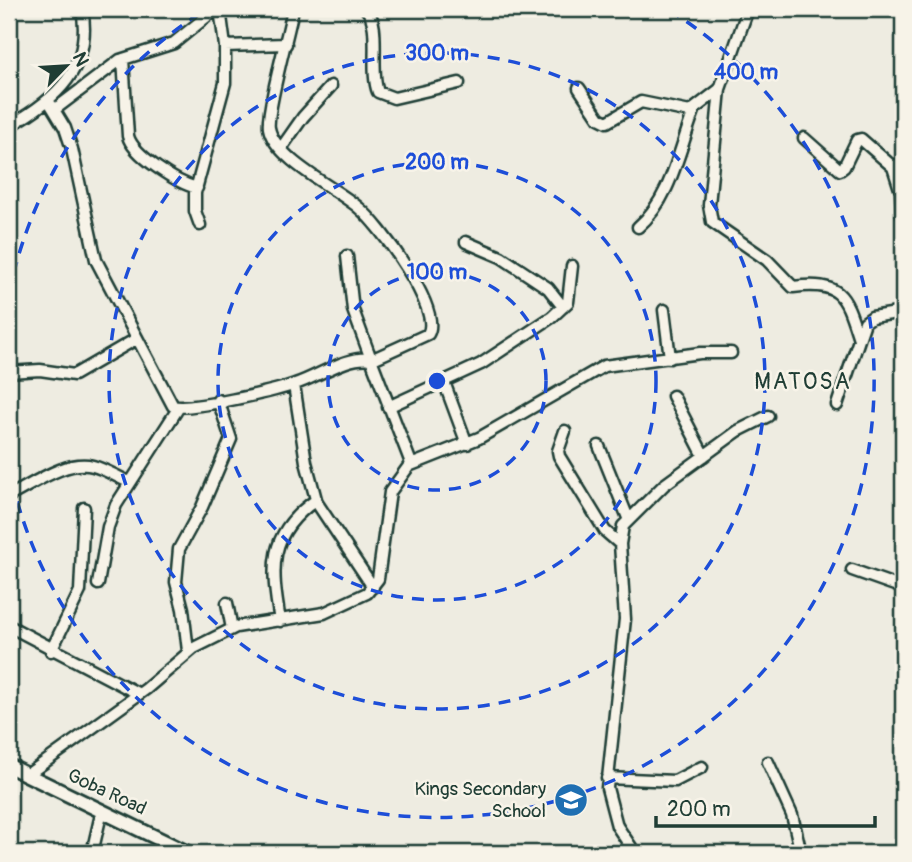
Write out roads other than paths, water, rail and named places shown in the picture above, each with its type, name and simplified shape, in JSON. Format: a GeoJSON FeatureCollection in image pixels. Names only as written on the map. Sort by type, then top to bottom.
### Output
{"type":"FeatureCollection","features":[{"type":"Feature","properties":{"kind":"main road","name":"Goba Road"},"geometry":{"type":"LineString","coordinates":[[9,766],[188,853]]}},
{"type":"Feature","properties":{"kind":"street"},"geometry":{"type":"LineString","coordinates":[[9,126],[48,100],[80,59],[85,30],[82,9]]}},
{"type":"Feature","properties":{"kind":"street"},"geometry":{"type":"LineString","coordinates":[[54,110],[123,59],[174,43],[218,9],[225,46],[223,90],[197,188],[195,206],[200,226]]}},
{"type":"Feature","properties":{"kind":"street"},"geometry":{"type":"LineString","coordinates":[[48,100],[72,149],[91,246],[169,402],[179,407],[294,385],[358,359],[372,359],[428,334],[431,323],[429,312],[376,224],[358,207],[311,177],[272,137],[268,121],[293,9]]}},
{"type":"Feature","properties":{"kind":"street"},"geometry":{"type":"LineString","coordinates":[[366,9],[372,18],[374,78],[378,92],[394,98],[459,83]]}},
{"type":"Feature","properties":{"kind":"street"},"geometry":{"type":"LineString","coordinates":[[748,9],[720,89],[709,205],[712,224],[767,260],[792,286],[813,285],[838,291],[845,300],[859,339]]}},
{"type":"Feature","properties":{"kind":"street"},"geometry":{"type":"LineString","coordinates":[[225,46],[286,44]]}},
{"type":"Feature","properties":{"kind":"street"},"geometry":{"type":"LineString","coordinates":[[123,59],[128,136],[132,146],[180,181],[197,188]]}},
{"type":"Feature","properties":{"kind":"street"},"geometry":{"type":"LineString","coordinates":[[282,147],[331,86]]}},
{"type":"Feature","properties":{"kind":"street"},"geometry":{"type":"LineString","coordinates":[[579,88],[599,118],[607,122],[638,103],[677,111],[694,111]]}},
{"type":"Feature","properties":{"kind":"street"},"geometry":{"type":"LineString","coordinates":[[638,227],[652,215],[663,195],[694,111],[720,89]]}},
{"type":"Feature","properties":{"kind":"street"},"geometry":{"type":"LineString","coordinates":[[804,138],[840,170],[857,140],[861,139],[898,164],[902,214]]}},
{"type":"Feature","properties":{"kind":"street"},"geometry":{"type":"LineString","coordinates":[[466,242],[503,259],[548,288],[563,307]]}},
{"type":"Feature","properties":{"kind":"street"},"geometry":{"type":"LineString","coordinates":[[347,256],[349,294],[358,327],[411,465]]}},
{"type":"Feature","properties":{"kind":"street"},"geometry":{"type":"LineString","coordinates":[[388,407],[481,364],[563,307],[568,302],[572,266]]}},
{"type":"Feature","properties":{"kind":"street"},"geometry":{"type":"LineString","coordinates":[[664,310],[670,358]]}},
{"type":"Feature","properties":{"kind":"street"},"geometry":{"type":"LineString","coordinates":[[837,405],[864,321],[903,312]]}},
{"type":"Feature","properties":{"kind":"street"},"geometry":{"type":"LineString","coordinates":[[9,372],[36,370],[74,375],[136,339]]}},
{"type":"Feature","properties":{"kind":"street"},"geometry":{"type":"LineString","coordinates":[[26,775],[139,694],[188,651],[232,629],[335,609],[361,597],[378,579],[390,492],[398,476],[411,465],[467,444],[604,366],[730,353]]}},
{"type":"Feature","properties":{"kind":"street"},"geometry":{"type":"LineString","coordinates":[[444,382],[467,444]]}},
{"type":"Feature","properties":{"kind":"street"},"geometry":{"type":"LineString","coordinates":[[294,385],[306,462],[316,500],[373,587]]}},
{"type":"Feature","properties":{"kind":"street"},"geometry":{"type":"LineString","coordinates":[[673,396],[704,456]]}},
{"type":"Feature","properties":{"kind":"street"},"geometry":{"type":"LineString","coordinates":[[188,651],[184,613],[176,582],[177,559],[183,538],[202,508],[231,439],[218,400]]}},
{"type":"Feature","properties":{"kind":"street"},"geometry":{"type":"LineString","coordinates":[[98,584],[110,518],[129,482],[179,407]]}},
{"type":"Feature","properties":{"kind":"street"},"geometry":{"type":"LineString","coordinates":[[635,853],[617,826],[608,796],[607,778],[625,619],[621,544],[623,526],[628,518],[664,485],[738,431],[768,416]]}},
{"type":"Feature","properties":{"kind":"street"},"geometry":{"type":"LineString","coordinates":[[565,431],[558,451],[559,456],[605,531],[621,544]]}},
{"type":"Feature","properties":{"kind":"street"},"geometry":{"type":"LineString","coordinates":[[599,446],[628,518]]}},
{"type":"Feature","properties":{"kind":"street"},"geometry":{"type":"LineString","coordinates":[[9,495],[63,469],[81,465],[94,466],[129,482]]}},
{"type":"Feature","properties":{"kind":"street"},"geometry":{"type":"LineString","coordinates":[[280,621],[273,566],[274,551],[298,513],[316,500]]}},
{"type":"Feature","properties":{"kind":"street"},"geometry":{"type":"LineString","coordinates":[[51,651],[79,595],[84,508]]}},
{"type":"Feature","properties":{"kind":"street"},"geometry":{"type":"LineString","coordinates":[[852,570],[903,588]]}},
{"type":"Feature","properties":{"kind":"street"},"geometry":{"type":"LineString","coordinates":[[227,603],[232,629]]}},
{"type":"Feature","properties":{"kind":"street"},"geometry":{"type":"LineString","coordinates":[[9,626],[51,651],[139,694]]}},
{"type":"Feature","properties":{"kind":"street"},"geometry":{"type":"LineString","coordinates":[[768,762],[792,815],[801,853]]}},
{"type":"Feature","properties":{"kind":"street"},"geometry":{"type":"LineString","coordinates":[[607,778],[671,782],[702,767]]}},
{"type":"Feature","properties":{"kind":"street"},"geometry":{"type":"LineString","coordinates":[[92,853],[102,810]]}},
{"type":"Feature","properties":{"kind":"place","name":"Kings Secondary School"},"geometry":{"type":"Point","coordinates":[571,800]}},
{"type":"Feature","properties":{"kind":"district","name":"MATOSA"},"geometry":{"type":"Point","coordinates":[803,381]}}]}
